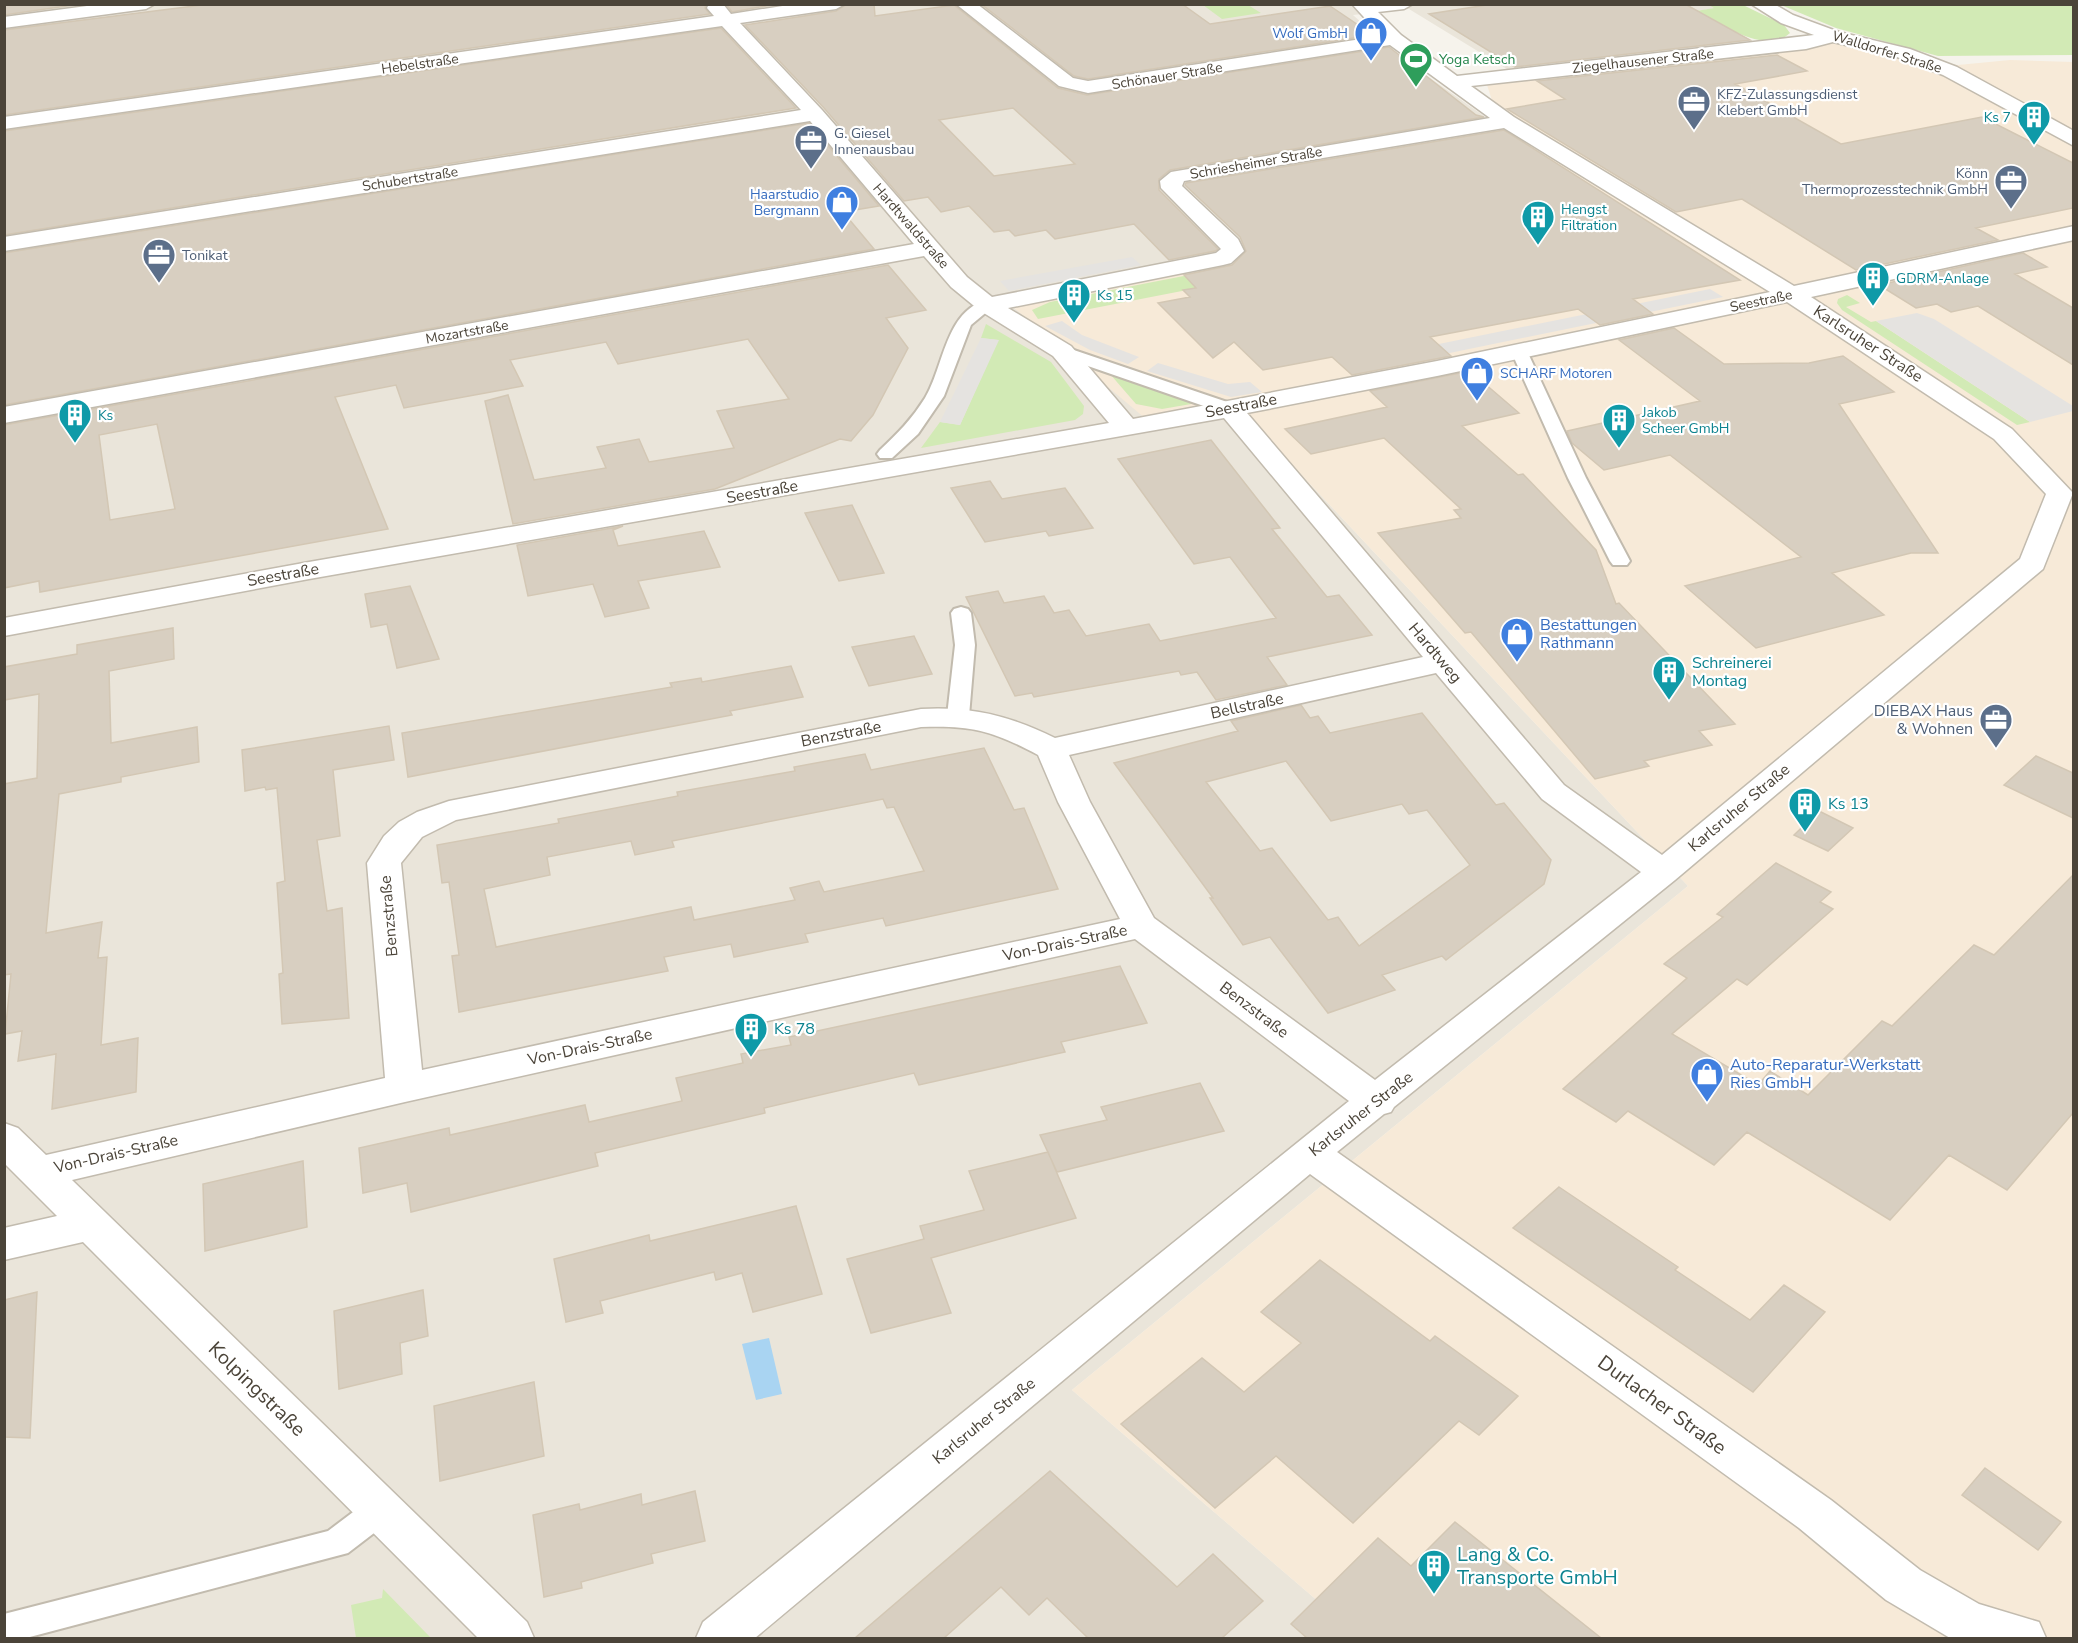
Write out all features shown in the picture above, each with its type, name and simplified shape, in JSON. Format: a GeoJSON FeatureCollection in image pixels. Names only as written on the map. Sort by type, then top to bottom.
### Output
{"type":"FeatureCollection","features":[{"type":"Feature","properties":{"kind":"street"},"geometry":{"type":"LineString","coordinates":[[4,23],[146,4]]}},
{"type":"Feature","properties":{"kind":"street","name":"Hebelstraße"},"geometry":{"type":"LineString","coordinates":[[4,123],[720,12],[836,4]]}},
{"type":"Feature","properties":{"kind":"street","name":"Schönauer Straße"},"geometry":{"type":"LineString","coordinates":[[965,4],[1066,82],[1088,87],[1394,39]]}},
{"type":"Feature","properties":{"kind":"street"},"geometry":{"type":"LineString","coordinates":[[1362,6],[1404,4]]}},
{"type":"Feature","properties":{"kind":"street","name":"Walldorfer Straße"},"geometry":{"type":"LineString","coordinates":[[1760,4],[1787,19],[1833,36],[1903,54],[1950,71],[2073,140]]}},
{"type":"Feature","properties":{"kind":"street","name":"Karlsruher Straße"},"geometry":{"type":"LineString","coordinates":[[720,1638],[1309,1153],[1377,1102],[1663,872],[2033,563],[2067,495],[2003,434],[1792,295],[1507,121],[1394,39],[1362,6]]}},
{"type":"Feature","properties":{"kind":"street","name":"Hardtwaldstraße"},"geometry":{"type":"LineString","coordinates":[[720,12],[815,114],[959,282],[987,305],[1062,351],[1126,427]]}},
{"type":"Feature","properties":{"kind":"street","name":"Ziegelhausener Straße"},"geometry":{"type":"LineString","coordinates":[[1453,82],[1806,43],[1833,36]]}},
{"type":"Feature","properties":{"kind":"street","name":"Schubertstraße"},"geometry":{"type":"LineString","coordinates":[[4,244],[815,114]]}},
{"type":"Feature","properties":{"kind":"street","name":"Schriesheimer Straße"},"geometry":{"type":"LineString","coordinates":[[987,305],[1224,258],[1233,251],[1230,244],[1172,188],[1171,181],[1178,176],[1507,121]]}},
{"type":"Feature","properties":{"kind":"street","name":"Seestraße"},"geometry":{"type":"LineString","coordinates":[[4,627],[193,591],[1230,409],[1792,295],[2073,233]]}},
{"type":"Feature","properties":{"kind":"street","name":"Mozartstraße"},"geometry":{"type":"LineString","coordinates":[[4,415],[929,248]]}},
{"type":"Feature","properties":{"kind":"street","name":"Hardtweg"},"geometry":{"type":"LineString","coordinates":[[1230,409],[1553,792],[1663,872]]}},
{"type":"Feature","properties":{"kind":"street","name":"Bellstraße"},"geometry":{"type":"LineString","coordinates":[[1051,749],[1443,662]]}},
{"type":"Feature","properties":{"kind":"street","name":"Benzstraße"},"geometry":{"type":"LineString","coordinates":[[405,1088],[384,863],[392,846],[423,820],[449,811],[921,718],[958,716],[993,720],[1051,749],[1074,801],[1141,926],[1377,1102]]}},
{"type":"Feature","properties":{"kind":"street","name":"Von-Drais-Straße"},"geometry":{"type":"LineString","coordinates":[[40,1172],[405,1088],[1141,926]]}},
{"type":"Feature","properties":{"kind":"street","name":"Kolpingstraße"},"geometry":{"type":"LineString","coordinates":[[4,1138],[510,1638]]}},
{"type":"Feature","properties":{"kind":"street","name":"Durlacher Straße"},"geometry":{"type":"LineString","coordinates":[[1309,1153],[1815,1514],[1903,1585],[1969,1624],[2022,1638]]}},
{"type":"Feature","properties":{"kind":"street"},"geometry":{"type":"LineString","coordinates":[[4,1244],[90,1224]]}},
{"type":"Feature","properties":{"kind":"lane"},"geometry":{"type":"LineString","coordinates":[[886,454],[912,430],[935,396],[964,323],[987,305]]}},
{"type":"Feature","properties":{"kind":"lane"},"geometry":{"type":"LineString","coordinates":[[1062,351],[1230,409]]}},
{"type":"Feature","properties":{"kind":"lane"},"geometry":{"type":"LineString","coordinates":[[1519,351],[1577,478],[1620,561]]}},
{"type":"Feature","properties":{"kind":"lane"},"geometry":{"type":"LineString","coordinates":[[958,716],[965,645],[961,614]]}},
{"type":"Feature","properties":{"kind":"lane"},"geometry":{"type":"LineString","coordinates":[[4,1629],[337,1543],[380,1510]]}},
{"type":"Feature","properties":{"kind":"shaded area"},"geometry":{"type":"Polygon","coordinates":[[[1709,4],[1715,8],[1697,11],[1752,41],[1507,69],[1409,9],[1353,15],[1396,54],[1501,128],[1492,189],[1232,401],[1688,886],[1072,1390],[1361,1638],[5,1638],[5,5],[1709,4]]]}},
{"type":"Feature","properties":{"kind":"shaded area"},"geometry":{"type":"Polygon","coordinates":[[[1835,43],[1958,65],[2010,60],[2073,62],[2073,1638],[1361,1638],[1072,1390],[1688,886],[1232,401],[1146,419],[1013,307],[1272,255],[1491,188],[1429,141],[1501,128],[1487,85],[1835,43]]]}},
{"type":"Feature","properties":{"kind":"shaded area"},"geometry":{"type":"Polygon","coordinates":[[[1132,257],[1141,265],[1009,291],[1000,281],[1132,257]]]}},
{"type":"Feature","properties":{"kind":"shaded area"},"geometry":{"type":"Polygon","coordinates":[[[1710,289],[1723,297],[1440,355],[1429,346],[1710,289]]]}},
{"type":"Feature","properties":{"kind":"shaded area"},"geometry":{"type":"Polygon","coordinates":[[[1917,313],[1934,319],[2073,406],[2073,411],[2030,422],[1876,321],[1917,313]]]}},
{"type":"Feature","properties":{"kind":"shaded area"},"geometry":{"type":"Polygon","coordinates":[[[1062,321],[1082,335],[1139,357],[1128,364],[1090,350],[1045,326],[1062,321]]]}},
{"type":"Feature","properties":{"kind":"shaded area"},"geometry":{"type":"Polygon","coordinates":[[[981,338],[999,340],[960,425],[940,422],[981,338]]]}},
{"type":"Feature","properties":{"kind":"shaded area"},"geometry":{"type":"Polygon","coordinates":[[[1158,363],[1228,384],[1250,382],[1262,392],[1231,397],[1147,371],[1158,363]]]}},
{"type":"Feature","properties":{"kind":"green space"},"geometry":{"type":"Polygon","coordinates":[[[1203,5],[1248,5],[1261,13],[1222,19],[1203,5]]]}},
{"type":"Feature","properties":{"kind":"green space"},"geometry":{"type":"Polygon","coordinates":[[[1709,5],[1743,5],[1784,25],[1790,33],[1780,39],[1768,41],[1743,35],[1696,11],[1714,8],[1709,5]]]}},
{"type":"Feature","properties":{"kind":"green space"},"geometry":{"type":"Polygon","coordinates":[[[1781,5],[2073,5],[2073,55],[1938,56],[1836,28],[1781,5]]]}},
{"type":"Feature","properties":{"kind":"green space"},"geometry":{"type":"Polygon","coordinates":[[[1261,261],[1275,273],[1038,319],[1032,310],[1050,302],[1261,261]]]}},
{"type":"Feature","properties":{"kind":"green space"},"geometry":{"type":"Polygon","coordinates":[[[1847,295],[1860,303],[1846,307],[1871,322],[1876,321],[2030,422],[2017,425],[1842,310],[1837,303],[1838,299],[1847,295]]]}},
{"type":"Feature","properties":{"kind":"green space"},"geometry":{"type":"Polygon","coordinates":[[[986,324],[1051,362],[1084,406],[1083,414],[1075,420],[921,448],[940,422],[960,425],[998,340],[981,338],[986,324]]]}},
{"type":"Feature","properties":{"kind":"green space"},"geometry":{"type":"Polygon","coordinates":[[[1110,374],[1197,403],[1162,409],[1136,404],[1110,374]]]}},
{"type":"Feature","properties":{"kind":"green space"},"geometry":{"type":"Polygon","coordinates":[[[383,1589],[431,1638],[356,1638],[351,1605],[382,1598],[383,1589]]]}},
{"type":"Feature","properties":{"kind":"water"},"geometry":{"type":"Polygon","coordinates":[[[769,1338],[782,1394],[756,1400],[742,1344],[769,1338]]]}},
{"type":"Feature","properties":{"kind":"building"},"geometry":{"type":"Polygon","coordinates":[[[4,4],[81,4],[4,15],[4,4]]]}},
{"type":"Feature","properties":{"kind":"building"},"geometry":{"type":"Polygon","coordinates":[[[210,4],[706,4],[705,8],[710,14],[4,115],[4,30],[210,4]]]}},
{"type":"Feature","properties":{"kind":"building"},"geometry":{"type":"Polygon","coordinates":[[[726,4],[777,4],[732,12],[726,4]]]}},
{"type":"Feature","properties":{"kind":"building"},"geometry":{"type":"Polygon","coordinates":[[[847,4],[874,4],[875,16],[954,5],[1058,88],[1087,95],[1389,47],[1476,115],[1484,117],[1170,170],[1159,179],[1159,190],[1218,249],[1215,251],[1169,260],[1134,224],[1055,239],[1046,230],[1015,236],[1009,230],[994,232],[969,206],[941,212],[928,197],[904,201],[824,108],[745,25],[836,11],[847,4]],[[1013,108],[939,120],[994,176],[1075,164],[1013,108]]]}},
{"type":"Feature","properties":{"kind":"building"},"geometry":{"type":"Polygon","coordinates":[[[981,4],[1182,4],[1210,24],[1330,6],[1373,35],[1088,79],[1074,76],[981,4]]]}},
{"type":"Feature","properties":{"kind":"building"},"geometry":{"type":"Polygon","coordinates":[[[1493,4],[1685,4],[1750,40],[1515,67],[1429,14],[1493,4]]]}},
{"type":"Feature","properties":{"kind":"building"},"geometry":{"type":"Polygon","coordinates":[[[721,28],[796,108],[4,235],[4,131],[721,28]]]}},
{"type":"Feature","properties":{"kind":"building"},"geometry":{"type":"Polygon","coordinates":[[[1777,55],[1807,71],[1735,84],[1841,144],[1982,117],[2073,163],[2073,208],[1976,228],[1998,240],[1856,270],[1742,199],[1676,212],[1507,109],[1565,99],[1537,81],[1777,55]]]}},
{"type":"Feature","properties":{"kind":"building"},"geometry":{"type":"Polygon","coordinates":[[[809,123],[879,206],[843,212],[874,249],[4,405],[4,253],[809,123]]]}},
{"type":"Feature","properties":{"kind":"building"},"geometry":{"type":"Polygon","coordinates":[[[1504,130],[1740,280],[1633,299],[1653,314],[1600,325],[1578,309],[1430,337],[1451,356],[1352,375],[1332,357],[1263,370],[1234,342],[1213,358],[1158,303],[1190,297],[1183,290],[1196,288],[1184,275],[1232,265],[1246,251],[1240,237],[1185,185],[1186,183],[1504,130]]]}},
{"type":"Feature","properties":{"kind":"building"},"geometry":{"type":"Polygon","coordinates":[[[2023,253],[2047,267],[2015,274],[2073,308],[2073,365],[1978,306],[1951,312],[1937,304],[1916,308],[1879,285],[2023,253]]]}},
{"type":"Feature","properties":{"kind":"building"},"geometry":{"type":"Polygon","coordinates":[[[888,265],[926,310],[886,318],[908,348],[873,415],[851,441],[840,439],[715,489],[513,524],[485,401],[508,395],[534,480],[606,468],[597,447],[639,439],[649,462],[734,448],[717,411],[789,399],[748,339],[618,364],[606,342],[510,360],[523,386],[404,408],[396,385],[335,397],[388,529],[40,592],[39,581],[4,588],[4,425],[888,265]],[[157,424],[99,435],[110,520],[175,509],[157,424]]]}},
{"type":"Feature","properties":{"kind":"building"},"geometry":{"type":"Polygon","coordinates":[[[1674,328],[1724,364],[1809,363],[1843,356],[1894,392],[1839,404],[1938,553],[1911,553],[1832,573],[1884,615],[1756,648],[1685,586],[1801,557],[1670,455],[1604,470],[1572,443],[1567,431],[1700,401],[1619,340],[1674,328]]]}},
{"type":"Feature","properties":{"kind":"building"},"geometry":{"type":"Polygon","coordinates":[[[1470,371],[1519,413],[1462,426],[1518,475],[1523,474],[1596,550],[1616,604],[1619,603],[1735,724],[1699,731],[1712,745],[1644,761],[1649,766],[1595,779],[1471,632],[1465,633],[1378,533],[1461,518],[1454,510],[1461,509],[1384,438],[1311,454],[1285,429],[1387,407],[1370,391],[1470,371]]]}},
{"type":"Feature","properties":{"kind":"building"},"geometry":{"type":"Polygon","coordinates":[[[1211,440],[1280,528],[1272,529],[1327,597],[1339,595],[1372,635],[1267,657],[1287,685],[1216,700],[1197,672],[1181,675],[1179,671],[1034,697],[1032,693],[1015,696],[966,597],[998,591],[1004,603],[1044,596],[1054,613],[1069,610],[1086,636],[1149,624],[1160,641],[1276,618],[1230,557],[1194,564],[1118,459],[1211,440]]]}},
{"type":"Feature","properties":{"kind":"building"},"geometry":{"type":"Polygon","coordinates":[[[990,481],[1002,499],[1065,488],[1093,528],[1049,536],[1046,531],[985,542],[951,488],[990,481]]]}},
{"type":"Feature","properties":{"kind":"building"},"geometry":{"type":"Polygon","coordinates":[[[852,505],[884,573],[839,581],[805,513],[852,505]]]}},
{"type":"Feature","properties":{"kind":"building"},"geometry":{"type":"Polygon","coordinates":[[[623,526],[613,530],[618,546],[704,531],[720,567],[638,581],[649,608],[605,617],[593,584],[528,596],[517,545],[623,526]]]}},
{"type":"Feature","properties":{"kind":"building"},"geometry":{"type":"Polygon","coordinates":[[[410,586],[439,659],[397,668],[387,624],[371,627],[365,594],[410,586]]]}},
{"type":"Feature","properties":{"kind":"building"},"geometry":{"type":"Polygon","coordinates":[[[173,628],[174,659],[109,671],[111,743],[197,727],[199,762],[121,777],[121,782],[59,794],[46,933],[102,922],[98,958],[107,957],[101,1045],[138,1038],[136,1092],[52,1109],[56,1054],[18,1061],[22,1031],[5,1034],[11,974],[4,975],[4,784],[37,778],[39,694],[4,700],[4,667],[77,654],[77,645],[173,628]]]}},
{"type":"Feature","properties":{"kind":"building"},"geometry":{"type":"Polygon","coordinates":[[[914,636],[932,674],[869,686],[852,647],[914,636]]]}},
{"type":"Feature","properties":{"kind":"building"},"geometry":{"type":"Polygon","coordinates":[[[791,666],[803,697],[730,711],[732,715],[408,777],[402,733],[672,687],[670,683],[701,678],[702,682],[791,666]]]}},
{"type":"Feature","properties":{"kind":"building"},"geometry":{"type":"Polygon","coordinates":[[[1301,705],[1310,718],[1318,716],[1330,733],[1422,713],[1496,805],[1504,803],[1551,860],[1544,884],[1446,960],[1442,956],[1382,975],[1395,990],[1328,1013],[1270,937],[1243,945],[1210,898],[1213,898],[1114,763],[1238,731],[1231,721],[1301,705]],[[1286,761],[1206,782],[1260,851],[1272,848],[1328,920],[1338,917],[1359,946],[1470,865],[1427,810],[1409,814],[1402,804],[1331,821],[1286,761]]]}},
{"type":"Feature","properties":{"kind":"building"},"geometry":{"type":"Polygon","coordinates":[[[389,726],[394,760],[333,770],[340,836],[317,840],[327,911],[342,908],[349,1018],[282,1024],[279,974],[283,973],[277,883],[285,881],[277,788],[266,790],[265,787],[245,791],[242,750],[389,726]]]}},
{"type":"Feature","properties":{"kind":"building"},"geometry":{"type":"Polygon","coordinates":[[[984,748],[1014,810],[1024,808],[1058,889],[886,926],[883,918],[805,934],[808,942],[734,957],[731,944],[664,957],[668,971],[459,1012],[452,956],[459,955],[449,882],[442,883],[437,845],[559,823],[558,819],[678,796],[677,792],[795,771],[794,767],[865,754],[871,770],[984,748]],[[883,799],[672,841],[674,847],[635,855],[631,841],[547,857],[550,875],[484,889],[496,947],[691,907],[694,920],[795,900],[790,888],[819,881],[824,892],[924,871],[894,807],[887,808],[883,799]]]}},
{"type":"Feature","properties":{"kind":"building"},"geometry":{"type":"Polygon","coordinates":[[[2036,756],[2073,773],[2073,818],[2004,785],[2036,756]]]}},
{"type":"Feature","properties":{"kind":"building"},"geometry":{"type":"Polygon","coordinates":[[[1819,811],[1853,828],[1828,851],[1794,835],[1819,811]]]}},
{"type":"Feature","properties":{"kind":"building"},"geometry":{"type":"Polygon","coordinates":[[[1776,863],[1831,892],[1820,902],[1833,909],[1747,985],[1737,979],[1672,1034],[1758,1085],[1770,1071],[1808,1095],[1882,1021],[1892,1026],[1974,945],[1994,955],[2073,875],[2073,1113],[2007,1190],[1949,1155],[1890,1220],[1747,1132],[1714,1165],[1628,1111],[1616,1122],[1563,1089],[1687,978],[1664,964],[1723,917],[1717,914],[1776,863]]]}},
{"type":"Feature","properties":{"kind":"building"},"geometry":{"type":"Polygon","coordinates":[[[1120,966],[1147,1023],[1061,1042],[1065,1052],[919,1085],[914,1073],[764,1108],[765,1113],[595,1153],[598,1166],[411,1212],[407,1183],[363,1193],[359,1148],[449,1128],[450,1135],[585,1105],[589,1122],[682,1101],[676,1078],[743,1063],[741,1054],[791,1045],[789,1037],[1120,966]]]}},
{"type":"Feature","properties":{"kind":"building"},"geometry":{"type":"Polygon","coordinates":[[[1200,1083],[1224,1131],[1057,1172],[1040,1135],[1107,1120],[1101,1107],[1200,1083]]]}},
{"type":"Feature","properties":{"kind":"building"},"geometry":{"type":"Polygon","coordinates":[[[1048,1152],[1076,1218],[931,1258],[951,1313],[871,1333],[847,1259],[924,1239],[920,1226],[984,1210],[969,1171],[1048,1152]]]}},
{"type":"Feature","properties":{"kind":"building"},"geometry":{"type":"Polygon","coordinates":[[[303,1161],[307,1227],[205,1251],[203,1184],[303,1161]]]}},
{"type":"Feature","properties":{"kind":"building"},"geometry":{"type":"Polygon","coordinates":[[[1559,1187],[1678,1267],[1675,1270],[1750,1320],[1784,1285],[1825,1312],[1753,1392],[1513,1228],[1559,1187]]]}},
{"type":"Feature","properties":{"kind":"building"},"geometry":{"type":"Polygon","coordinates":[[[796,1206],[822,1294],[753,1312],[742,1273],[716,1280],[714,1272],[600,1301],[603,1313],[566,1322],[554,1259],[649,1235],[650,1241],[796,1206]]]}},
{"type":"Feature","properties":{"kind":"building"},"geometry":{"type":"Polygon","coordinates":[[[1320,1260],[1430,1341],[1435,1336],[1518,1396],[1479,1435],[1459,1421],[1353,1523],[1276,1456],[1215,1508],[1121,1424],[1202,1358],[1244,1392],[1301,1343],[1261,1312],[1320,1260]]]}},
{"type":"Feature","properties":{"kind":"building"},"geometry":{"type":"Polygon","coordinates":[[[423,1290],[428,1336],[400,1343],[402,1374],[339,1389],[334,1311],[423,1290]]]}},
{"type":"Feature","properties":{"kind":"building"},"geometry":{"type":"Polygon","coordinates":[[[37,1292],[30,1438],[4,1437],[4,1300],[37,1292]]]}},
{"type":"Feature","properties":{"kind":"building"},"geometry":{"type":"Polygon","coordinates":[[[534,1382],[544,1456],[440,1481],[434,1406],[534,1382]]]}},
{"type":"Feature","properties":{"kind":"building"},"geometry":{"type":"Polygon","coordinates":[[[1985,1468],[2061,1522],[2038,1550],[1962,1495],[1985,1468]]]}},
{"type":"Feature","properties":{"kind":"building"},"geometry":{"type":"Polygon","coordinates":[[[1050,1471],[1177,1587],[1213,1554],[1263,1601],[1222,1638],[1088,1638],[1047,1598],[1029,1615],[1001,1587],[944,1638],[855,1638],[1050,1471]]]}},
{"type":"Feature","properties":{"kind":"building"},"geometry":{"type":"Polygon","coordinates":[[[695,1491],[705,1541],[651,1554],[653,1563],[581,1582],[582,1588],[544,1597],[533,1515],[579,1504],[580,1510],[641,1494],[642,1505],[695,1491]]]}},
{"type":"Feature","properties":{"kind":"building","name":"Lang & Co. Transporte GmbH"},"geometry":{"type":"Polygon","coordinates":[[[1455,1522],[1601,1638],[1307,1638],[1291,1624],[1378,1538],[1411,1566],[1455,1522]]]}},
{"type":"Feature","properties":{"kind":"place","name":"Wolf GmbH"},"geometry":{"type":"Point","coordinates":[1371,62]}},
{"type":"Feature","properties":{"kind":"place","name":"Yoga Ketsch"},"geometry":{"type":"Point","coordinates":[1416,88]}},
{"type":"Feature","properties":{"kind":"place","name":"KFZ-Zulassungsdienst Klebert GmbH"},"geometry":{"type":"Point","coordinates":[1694,131]}},
{"type":"Feature","properties":{"kind":"place","name":"Ks 7"},"geometry":{"type":"Point","coordinates":[2034,146]}},
{"type":"Feature","properties":{"kind":"place","name":"G. Giesel Innenausbau"},"geometry":{"type":"Point","coordinates":[811,170]}},
{"type":"Feature","properties":{"kind":"place","name":"Könn Thermoprozesstechnik GmbH"},"geometry":{"type":"Point","coordinates":[2011,210]}},
{"type":"Feature","properties":{"kind":"place","name":"Haarstudio Bergmann"},"geometry":{"type":"Point","coordinates":[842,231]}},
{"type":"Feature","properties":{"kind":"place","name":"Hengst Filtration"},"geometry":{"type":"Point","coordinates":[1538,246]}},
{"type":"Feature","properties":{"kind":"place","name":"Tonikat"},"geometry":{"type":"Point","coordinates":[159,284]}},
{"type":"Feature","properties":{"kind":"place","name":"GDRM-Anlage"},"geometry":{"type":"Point","coordinates":[1873,307]}},
{"type":"Feature","properties":{"kind":"place","name":"Ks 15"},"geometry":{"type":"Point","coordinates":[1074,324]}},
{"type":"Feature","properties":{"kind":"place","name":"SCHARF Motoren"},"geometry":{"type":"Point","coordinates":[1477,402]}},
{"type":"Feature","properties":{"kind":"place","name":"Ks"},"geometry":{"type":"Point","coordinates":[75,444]}},
{"type":"Feature","properties":{"kind":"place","name":"Jakob Scheer GmbH"},"geometry":{"type":"Point","coordinates":[1619,449]}},
{"type":"Feature","properties":{"kind":"place","name":"Bestattungen Rathmann"},"geometry":{"type":"Point","coordinates":[1517,663]}},
{"type":"Feature","properties":{"kind":"place","name":"Schreinerei Montag"},"geometry":{"type":"Point","coordinates":[1669,701]}},
{"type":"Feature","properties":{"kind":"place","name":"DIEBAX Haus & Wohnen"},"geometry":{"type":"Point","coordinates":[1996,749]}},
{"type":"Feature","properties":{"kind":"place","name":"Ks 13"},"geometry":{"type":"Point","coordinates":[1805,833]}},
{"type":"Feature","properties":{"kind":"place","name":"Ks 78"},"geometry":{"type":"Point","coordinates":[751,1058]}},
{"type":"Feature","properties":{"kind":"place","name":"Auto-Reparatur-Werkstatt Ries GmbH"},"geometry":{"type":"Point","coordinates":[1707,1103]}},
{"type":"Feature","properties":{"kind":"place","name":"Lang & Co. Transporte GmbH"},"geometry":{"type":"Point","coordinates":[1434,1595]}}]}
